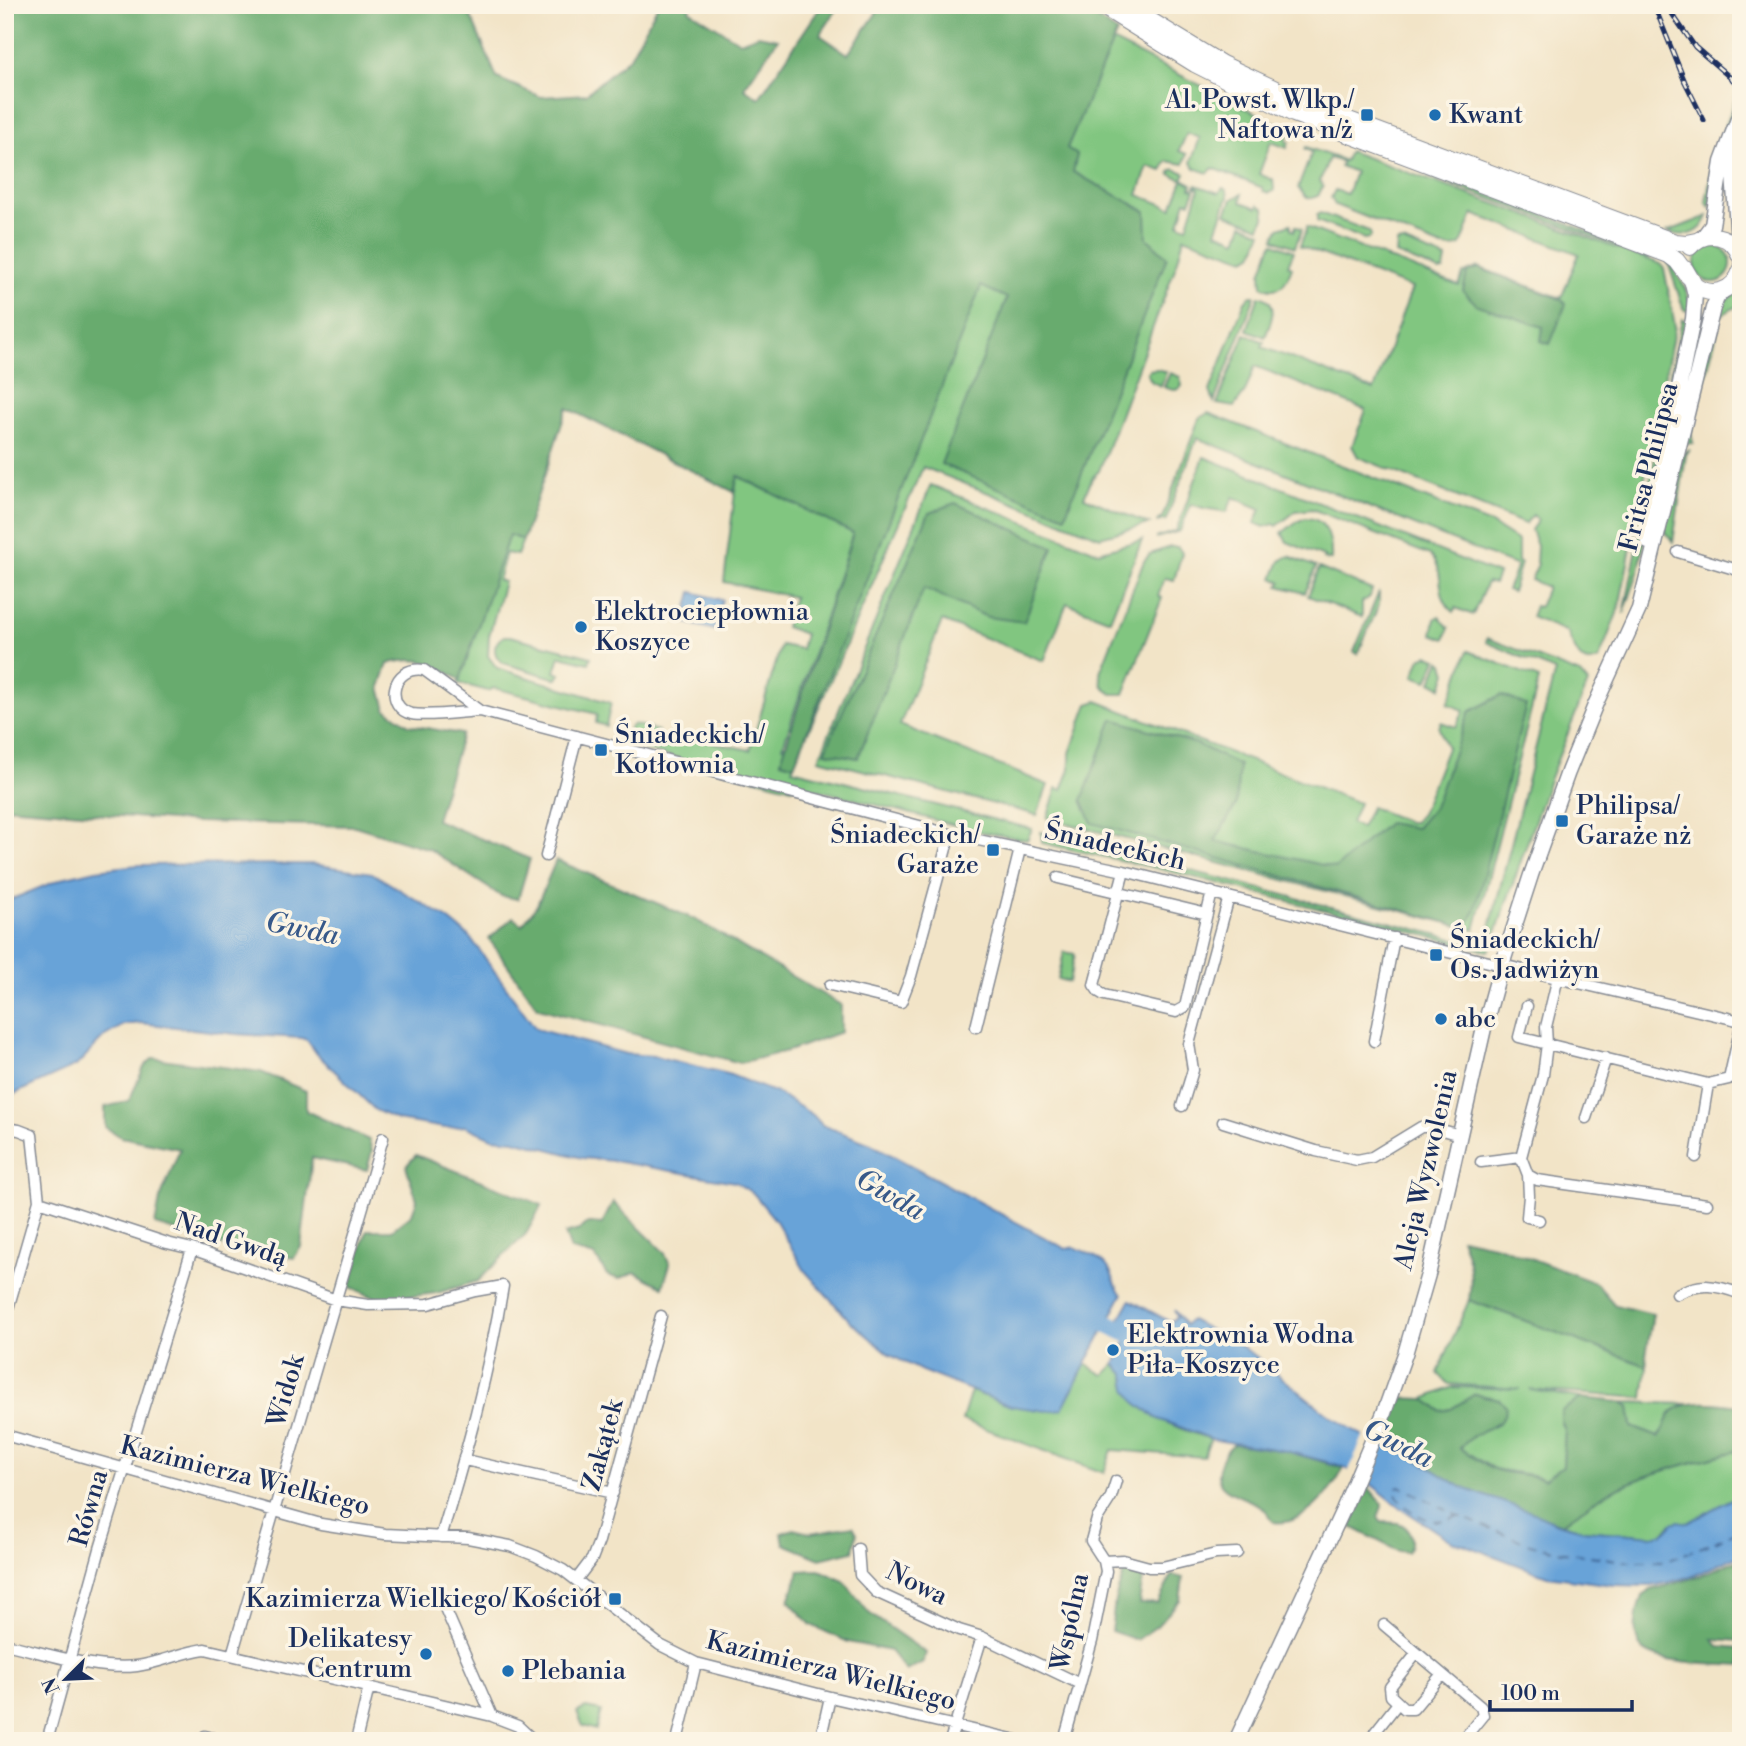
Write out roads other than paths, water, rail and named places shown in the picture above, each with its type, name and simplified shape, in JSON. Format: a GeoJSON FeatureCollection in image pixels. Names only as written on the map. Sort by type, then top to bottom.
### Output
{"type":"FeatureCollection","features":[{"type":"Feature","properties":{"kind":"main road"},"geometry":{"type":"LineString","coordinates":[[1100,5],[1203,69],[1276,106],[1392,153],[1669,255],[1677,261],[1690,280],[1709,292],[1731,287],[1741,270]]}},
{"type":"Feature","properties":{"kind":"main road"},"geometry":{"type":"LineString","coordinates":[[1125,5],[1222,64],[1314,107],[1675,242],[1686,243],[1715,235],[1723,237],[1731,242],[1740,255]]}},
{"type":"Feature","properties":{"kind":"main road"},"geometry":{"type":"LineString","coordinates":[[1690,280],[1685,257],[1699,239]]}},
{"type":"Feature","properties":{"kind":"street"},"geometry":{"type":"LineString","coordinates":[[1699,239],[1712,225],[1722,162],[1741,111]]}},
{"type":"Feature","properties":{"kind":"street"},"geometry":{"type":"LineString","coordinates":[[1735,128],[1732,164],[1740,255]]}},
{"type":"Feature","properties":{"kind":"street","name":"Fritsa Philipsa"},"geometry":{"type":"LineString","coordinates":[[1617,655],[1639,581],[1693,319],[1695,295],[1690,280]]}},
{"type":"Feature","properties":{"kind":"street","name":"Fritsa Philipsa"},"geometry":{"type":"LineString","coordinates":[[1502,964],[1561,791],[1617,655],[1635,620],[1713,308],[1717,298],[1731,287]]}},
{"type":"Feature","properties":{"kind":"street"},"geometry":{"type":"LineString","coordinates":[[1678,552],[1741,571]]}},
{"type":"Feature","properties":{"kind":"street"},"geometry":{"type":"LineString","coordinates":[[424,670],[480,710],[412,714],[399,705],[395,686],[399,678],[408,671],[424,670]]}},
{"type":"Feature","properties":{"kind":"street","name":"Śniadeckich"},"geometry":{"type":"LineString","coordinates":[[480,710],[950,834],[1212,892],[1741,1024]]}},
{"type":"Feature","properties":{"kind":"street"},"geometry":{"type":"LineString","coordinates":[[546,856],[577,736]]}},
{"type":"Feature","properties":{"kind":"street"},"geometry":{"type":"LineString","coordinates":[[830,985],[901,1002],[911,976],[950,834]]}},
{"type":"Feature","properties":{"kind":"street"},"geometry":{"type":"LineString","coordinates":[[976,1027],[1020,849]]}},
{"type":"Feature","properties":{"kind":"street"},"geometry":{"type":"LineString","coordinates":[[1124,871],[1094,985],[1101,994],[1169,1011],[1183,1009],[1212,892]]}},
{"type":"Feature","properties":{"kind":"street"},"geometry":{"type":"LineString","coordinates":[[1058,878],[1207,914]]}},
{"type":"Feature","properties":{"kind":"street"},"geometry":{"type":"LineString","coordinates":[[1182,1106],[1193,1070],[1189,1044],[1228,897]]}},
{"type":"Feature","properties":{"kind":"street"},"geometry":{"type":"LineString","coordinates":[[1374,1041],[1394,938]]}},
{"type":"Feature","properties":{"kind":"street","name":"Aleja Wyzwolenia"},"geometry":{"type":"LineString","coordinates":[[1236,1741],[1353,1488],[1394,1385],[1429,1271],[1484,1028],[1502,964]]}},
{"type":"Feature","properties":{"kind":"street"},"geometry":{"type":"LineString","coordinates":[[1539,1220],[1527,1217],[1528,1175],[1521,1157],[1543,1075],[1546,1027],[1558,977]]}},
{"type":"Feature","properties":{"kind":"street"},"geometry":{"type":"LineString","coordinates":[[1527,1006],[1519,1037],[1708,1084],[1729,1079],[1741,1024]]}},
{"type":"Feature","properties":{"kind":"street"},"geometry":{"type":"LineString","coordinates":[[1586,1118],[1605,1058]]}},
{"type":"Feature","properties":{"kind":"street"},"geometry":{"type":"LineString","coordinates":[[1696,1157],[1708,1084]]}},
{"type":"Feature","properties":{"kind":"street"},"geometry":{"type":"LineString","coordinates":[[1223,1122],[1353,1160],[1372,1157],[1421,1127],[1460,1135]]}},
{"type":"Feature","properties":{"kind":"street"},"geometry":{"type":"LineString","coordinates":[[5,1128],[32,1136],[39,1201],[5,1319]]}},
{"type":"Feature","properties":{"kind":"street","name":"Widok"},"geometry":{"type":"LineString","coordinates":[[232,1655],[383,1138]]}},
{"type":"Feature","properties":{"kind":"street"},"geometry":{"type":"LineString","coordinates":[[1482,1162],[1521,1157]]}},
{"type":"Feature","properties":{"kind":"street"},"geometry":{"type":"LineString","coordinates":[[1528,1175],[1537,1180],[1707,1204]]}},
{"type":"Feature","properties":{"kind":"street","name":"Nad Gwdą"},"geometry":{"type":"LineString","coordinates":[[39,1201],[192,1249],[336,1300],[368,1305],[428,1304],[475,1290],[503,1286],[495,1336],[465,1460]]}},
{"type":"Feature","properties":{"kind":"street","name":"Równa"},"geometry":{"type":"LineString","coordinates":[[47,1741],[124,1469],[192,1249]]}},
{"type":"Feature","properties":{"kind":"street"},"geometry":{"type":"LineString","coordinates":[[1677,1294],[1695,1286],[1705,1286],[1741,1294]]}},
{"type":"Feature","properties":{"kind":"street","name":"Zakątek"},"geometry":{"type":"LineString","coordinates":[[576,1580],[596,1552],[661,1316]]}},
{"type":"Feature","properties":{"kind":"street","name":"Kazimierza Wielkiego"},"geometry":{"type":"LineString","coordinates":[[5,1435],[321,1524],[357,1530],[483,1540],[524,1551],[556,1566],[660,1645],[695,1662],[830,1697],[1021,1741]]}},
{"type":"Feature","properties":{"kind":"street"},"geometry":{"type":"LineString","coordinates":[[441,1537],[465,1460],[613,1493]]}},
{"type":"Feature","properties":{"kind":"street"},"geometry":{"type":"LineString","coordinates":[[1104,1561],[1091,1541],[1097,1519],[1111,1497],[1116,1481]]}},
{"type":"Feature","properties":{"kind":"street","name":"Nowa"},"geometry":{"type":"LineString","coordinates":[[858,1549],[860,1574],[876,1592],[1053,1669],[1080,1684]]}},
{"type":"Feature","properties":{"kind":"street","name":"Wspólna"},"geometry":{"type":"LineString","coordinates":[[1064,1741],[1106,1571],[1104,1561],[1123,1560],[1149,1567],[1162,1567],[1216,1554],[1237,1553]]}},
{"type":"Feature","properties":{"kind":"street"},"geometry":{"type":"LineString","coordinates":[[444,1606],[492,1716]]}},
{"type":"Feature","properties":{"kind":"street"},"geometry":{"type":"LineString","coordinates":[[1384,1625],[1483,1711],[1462,1741]]}},
{"type":"Feature","properties":{"kind":"street"},"geometry":{"type":"LineString","coordinates":[[950,1741],[982,1637]]}},
{"type":"Feature","properties":{"kind":"street"},"geometry":{"type":"LineString","coordinates":[[5,1644],[99,1665],[128,1667],[205,1649],[492,1716],[518,1726],[534,1741]]}},
{"type":"Feature","properties":{"kind":"street"},"geometry":{"type":"LineString","coordinates":[[1417,1653],[1390,1687],[1391,1696],[1398,1703],[1407,1710],[1413,1709],[1442,1674]]}},
{"type":"Feature","properties":{"kind":"street"},"geometry":{"type":"LineString","coordinates":[[677,1741],[695,1662]]}},
{"type":"Feature","properties":{"kind":"street"},"geometry":{"type":"LineString","coordinates":[[356,1741],[369,1688]]}},
{"type":"Feature","properties":{"kind":"street"},"geometry":{"type":"LineString","coordinates":[[820,1741],[830,1697]]}},
{"type":"Feature","properties":{"kind":"street"},"geometry":{"type":"LineString","coordinates":[[1368,1741],[1398,1703]]}},
{"type":"Feature","properties":{"kind":"street"},"geometry":{"type":"LineString","coordinates":[[204,1741],[205,1736],[224,1741]]}},
{"type":"Feature","properties":{"kind":"water"},"geometry":{"type":"Polygon","coordinates":[[[692,592],[722,600],[714,630],[684,622],[692,592]]]}},
{"type":"Feature","properties":{"kind":"water"},"geometry":{"type":"Polygon","coordinates":[[[312,864],[372,873],[448,919],[470,937],[536,1029],[626,1054],[654,1056],[728,1074],[779,1094],[813,1115],[822,1125],[871,1144],[1066,1249],[1074,1247],[1103,1262],[1122,1295],[1062,1409],[1046,1411],[1011,1406],[922,1371],[890,1355],[850,1321],[805,1271],[776,1221],[754,1194],[735,1182],[582,1158],[514,1140],[492,1138],[465,1126],[445,1128],[397,1120],[375,1110],[317,1054],[307,1040],[301,1038],[235,1034],[141,1023],[124,1025],[105,1036],[76,1066],[5,1098],[5,902],[66,877],[96,870],[138,865],[312,864]]]}},
{"type":"Feature","properties":{"kind":"water"},"geometry":{"type":"Polygon","coordinates":[[[1130,1300],[1170,1322],[1177,1317],[1174,1310],[1185,1325],[1191,1320],[1243,1347],[1329,1415],[1360,1434],[1416,1459],[1463,1488],[1557,1523],[1583,1530],[1653,1536],[1664,1532],[1672,1523],[1688,1523],[1741,1494],[1741,1554],[1693,1576],[1674,1581],[1652,1586],[1613,1585],[1547,1576],[1454,1543],[1342,1466],[1286,1451],[1215,1440],[1158,1419],[1135,1402],[1127,1389],[1125,1375],[1115,1364],[1127,1340],[1112,1332],[1130,1300]]]}},
{"type":"Feature","properties":{"kind":"waterway","name":"Gwda"},"geometry":{"type":"LineString","coordinates":[[1085,1314],[1136,1337]]}},
{"type":"Feature","properties":{"kind":"railway"},"geometry":{"type":"LineString","coordinates":[[1654,5],[1685,82],[1704,120]]}},
{"type":"Feature","properties":{"kind":"railway"},"geometry":{"type":"LineString","coordinates":[[1666,5],[1695,47],[1741,87]]}},
{"type":"Feature","properties":{"kind":"place","name":"Al. Powst. Wlkp./ Naftowa n/ż"},"geometry":{"type":"Point","coordinates":[1367,115]}},
{"type":"Feature","properties":{"kind":"place","name":"Kwant"},"geometry":{"type":"Point","coordinates":[1435,115]}},
{"type":"Feature","properties":{"kind":"place","name":"Elektrociepłownia Koszyce"},"geometry":{"type":"Point","coordinates":[581,627]}},
{"type":"Feature","properties":{"kind":"place","name":"Śniadeckich/ Kotłownia"},"geometry":{"type":"Point","coordinates":[601,750]}},
{"type":"Feature","properties":{"kind":"place","name":"Philipsa/ Garaże nż"},"geometry":{"type":"Point","coordinates":[1562,821]}},
{"type":"Feature","properties":{"kind":"place","name":"Śniadeckich/ Garaże"},"geometry":{"type":"Point","coordinates":[993,850]}},
{"type":"Feature","properties":{"kind":"place","name":"Śniadeckich/ Os. Jadwiżyn"},"geometry":{"type":"Point","coordinates":[1436,955]}},
{"type":"Feature","properties":{"kind":"place","name":"abc"},"geometry":{"type":"Point","coordinates":[1441,1019]}},
{"type":"Feature","properties":{"kind":"place","name":"Elektrownia Wodna Piła-Koszyce"},"geometry":{"type":"Point","coordinates":[1113,1350]}},
{"type":"Feature","properties":{"kind":"place","name":"Kazimierza Wielkiego/ Kościół"},"geometry":{"type":"Point","coordinates":[615,1599]}},
{"type":"Feature","properties":{"kind":"place","name":"Delikatesy Centrum"},"geometry":{"type":"Point","coordinates":[426,1654]}},
{"type":"Feature","properties":{"kind":"place","name":"Plebania"},"geometry":{"type":"Point","coordinates":[508,1671]}}]}
